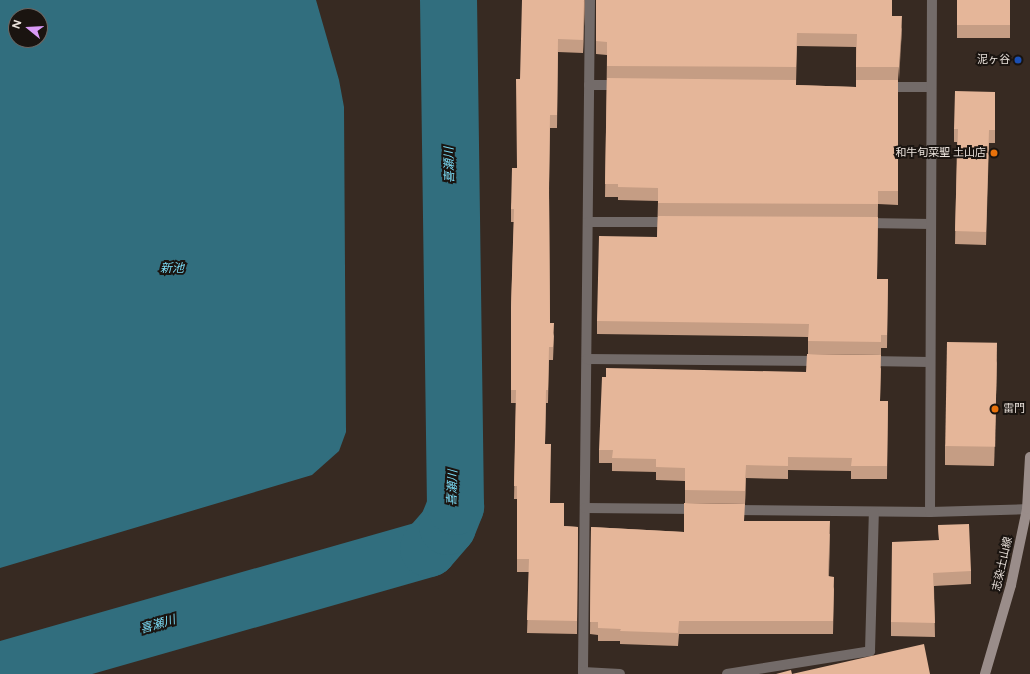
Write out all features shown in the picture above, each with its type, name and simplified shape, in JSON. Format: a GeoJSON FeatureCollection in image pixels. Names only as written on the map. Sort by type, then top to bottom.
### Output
{"type":"FeatureCollection","features":[{"type":"Feature","properties":{"kind":"main road","name":"志染土山線"},"geometry":{"type":"LineString","coordinates":[[985,674],[1011,585],[1028,509],[1030,457]]}},
{"type":"Feature","properties":{"kind":"street"},"geometry":{"type":"LineString","coordinates":[[590,0],[584,672],[620,674]]}},
{"type":"Feature","properties":{"kind":"street"},"geometry":{"type":"LineString","coordinates":[[930,512],[932,0]]}},
{"type":"Feature","properties":{"kind":"street"},"geometry":{"type":"LineString","coordinates":[[589,85],[629,85]]}},
{"type":"Feature","properties":{"kind":"street"},"geometry":{"type":"LineString","coordinates":[[876,87],[931,88]]}},
{"type":"Feature","properties":{"kind":"street"},"geometry":{"type":"LineString","coordinates":[[588,222],[684,222]]}},
{"type":"Feature","properties":{"kind":"street"},"geometry":{"type":"LineString","coordinates":[[851,223],[931,224]]}},
{"type":"Feature","properties":{"kind":"street"},"geometry":{"type":"LineString","coordinates":[[587,359],[826,361]]}},
{"type":"Feature","properties":{"kind":"street"},"geometry":{"type":"LineString","coordinates":[[858,361],[930,362]]}},
{"type":"Feature","properties":{"kind":"street"},"geometry":{"type":"LineString","coordinates":[[585,508],[874,512],[1028,509]]}},
{"type":"Feature","properties":{"kind":"street"},"geometry":{"type":"LineString","coordinates":[[727,674],[870,651],[874,512]]}},
{"type":"Feature","properties":{"kind":"water","name":"新池"},"geometry":{"type":"Polygon","coordinates":[[[0,0],[316,0],[339,80],[344,107],[346,432],[339,451],[312,475],[0,568],[0,0]]]}},
{"type":"Feature","properties":{"kind":"building"},"geometry":{"type":"Polygon","coordinates":[[[522,0],[584,0],[583,40],[558,39],[557,115],[550,115],[550,323],[554,323],[553,347],[549,347],[548,390],[546,390],[545,444],[551,444],[550,503],[564,503],[564,526],[578,527],[577,621],[527,620],[529,559],[517,559],[517,486],[514,486],[516,390],[511,390],[511,308],[514,209],[511,209],[512,168],[517,168],[516,79],[520,79],[522,0]]]}},
{"type":"Feature","properties":{"kind":"building"},"geometry":{"type":"Polygon","coordinates":[[[596,0],[892,0],[892,16],[902,16],[899,67],[856,67],[857,34],[797,33],[796,67],[607,66],[607,42],[596,41],[596,0]]]}},
{"type":"Feature","properties":{"kind":"building"},"geometry":{"type":"Polygon","coordinates":[[[957,0],[1010,0],[1010,25],[957,25],[957,0]]]}},
{"type":"Feature","properties":{"kind":"building"},"geometry":{"type":"Polygon","coordinates":[[[607,78],[796,80],[796,85],[856,87],[856,80],[898,80],[898,191],[878,191],[878,204],[658,203],[658,188],[618,187],[618,184],[605,184],[607,78]]]}},
{"type":"Feature","properties":{"kind":"building"},"geometry":{"type":"Polygon","coordinates":[[[955,91],[995,92],[995,130],[989,130],[986,232],[955,231],[958,129],[954,129],[955,91]]]}},
{"type":"Feature","properties":{"kind":"building"},"geometry":{"type":"Polygon","coordinates":[[[658,216],[878,217],[877,279],[888,279],[887,335],[881,335],[881,342],[808,341],[809,324],[597,321],[599,236],[657,237],[658,216]]]}},
{"type":"Feature","properties":{"kind":"building"},"geometry":{"type":"Polygon","coordinates":[[[947,342],[997,343],[995,447],[945,446],[947,342]]]}},
{"type":"Feature","properties":{"kind":"building"},"geometry":{"type":"Polygon","coordinates":[[[807,354],[881,355],[880,401],[888,401],[887,466],[851,466],[852,458],[788,457],[788,466],[746,465],[745,491],[685,490],[685,468],[656,467],[656,459],[612,458],[613,450],[599,450],[602,377],[606,377],[606,368],[806,372],[807,354]]]}},
{"type":"Feature","properties":{"kind":"building"},"geometry":{"type":"Polygon","coordinates":[[[684,503],[745,504],[744,521],[830,521],[828,576],[834,577],[833,621],[679,621],[678,633],[620,631],[621,629],[598,628],[598,622],[590,622],[591,527],[684,532],[684,503]]]}},
{"type":"Feature","properties":{"kind":"building"},"geometry":{"type":"Polygon","coordinates":[[[969,524],[971,571],[933,573],[935,623],[891,622],[892,542],[939,540],[938,525],[969,524]]]}},
{"type":"Feature","properties":{"kind":"building"},"geometry":{"type":"Polygon","coordinates":[[[924,644],[930,674],[792,674],[924,644]]]}},
{"type":"Feature","properties":{"kind":"building"},"geometry":{"type":"Polygon","coordinates":[[[791,670],[792,674],[776,674],[791,670]]]}},
{"type":"Feature","properties":{"kind":"waterway","name":"喜瀬川"},"geometry":{"type":"LineString","coordinates":[[0,670],[428,548],[447,526],[455,506],[448,0]]}},
{"type":"Feature","properties":{"kind":"place","name":"泥ヶ谷"},"geometry":{"type":"Point","coordinates":[1018,60]}},
{"type":"Feature","properties":{"kind":"place","name":"和牛旬菜聖 土山店"},"geometry":{"type":"Point","coordinates":[994,153]}},
{"type":"Feature","properties":{"kind":"place","name":"雷門"},"geometry":{"type":"Point","coordinates":[995,409]}}]}
